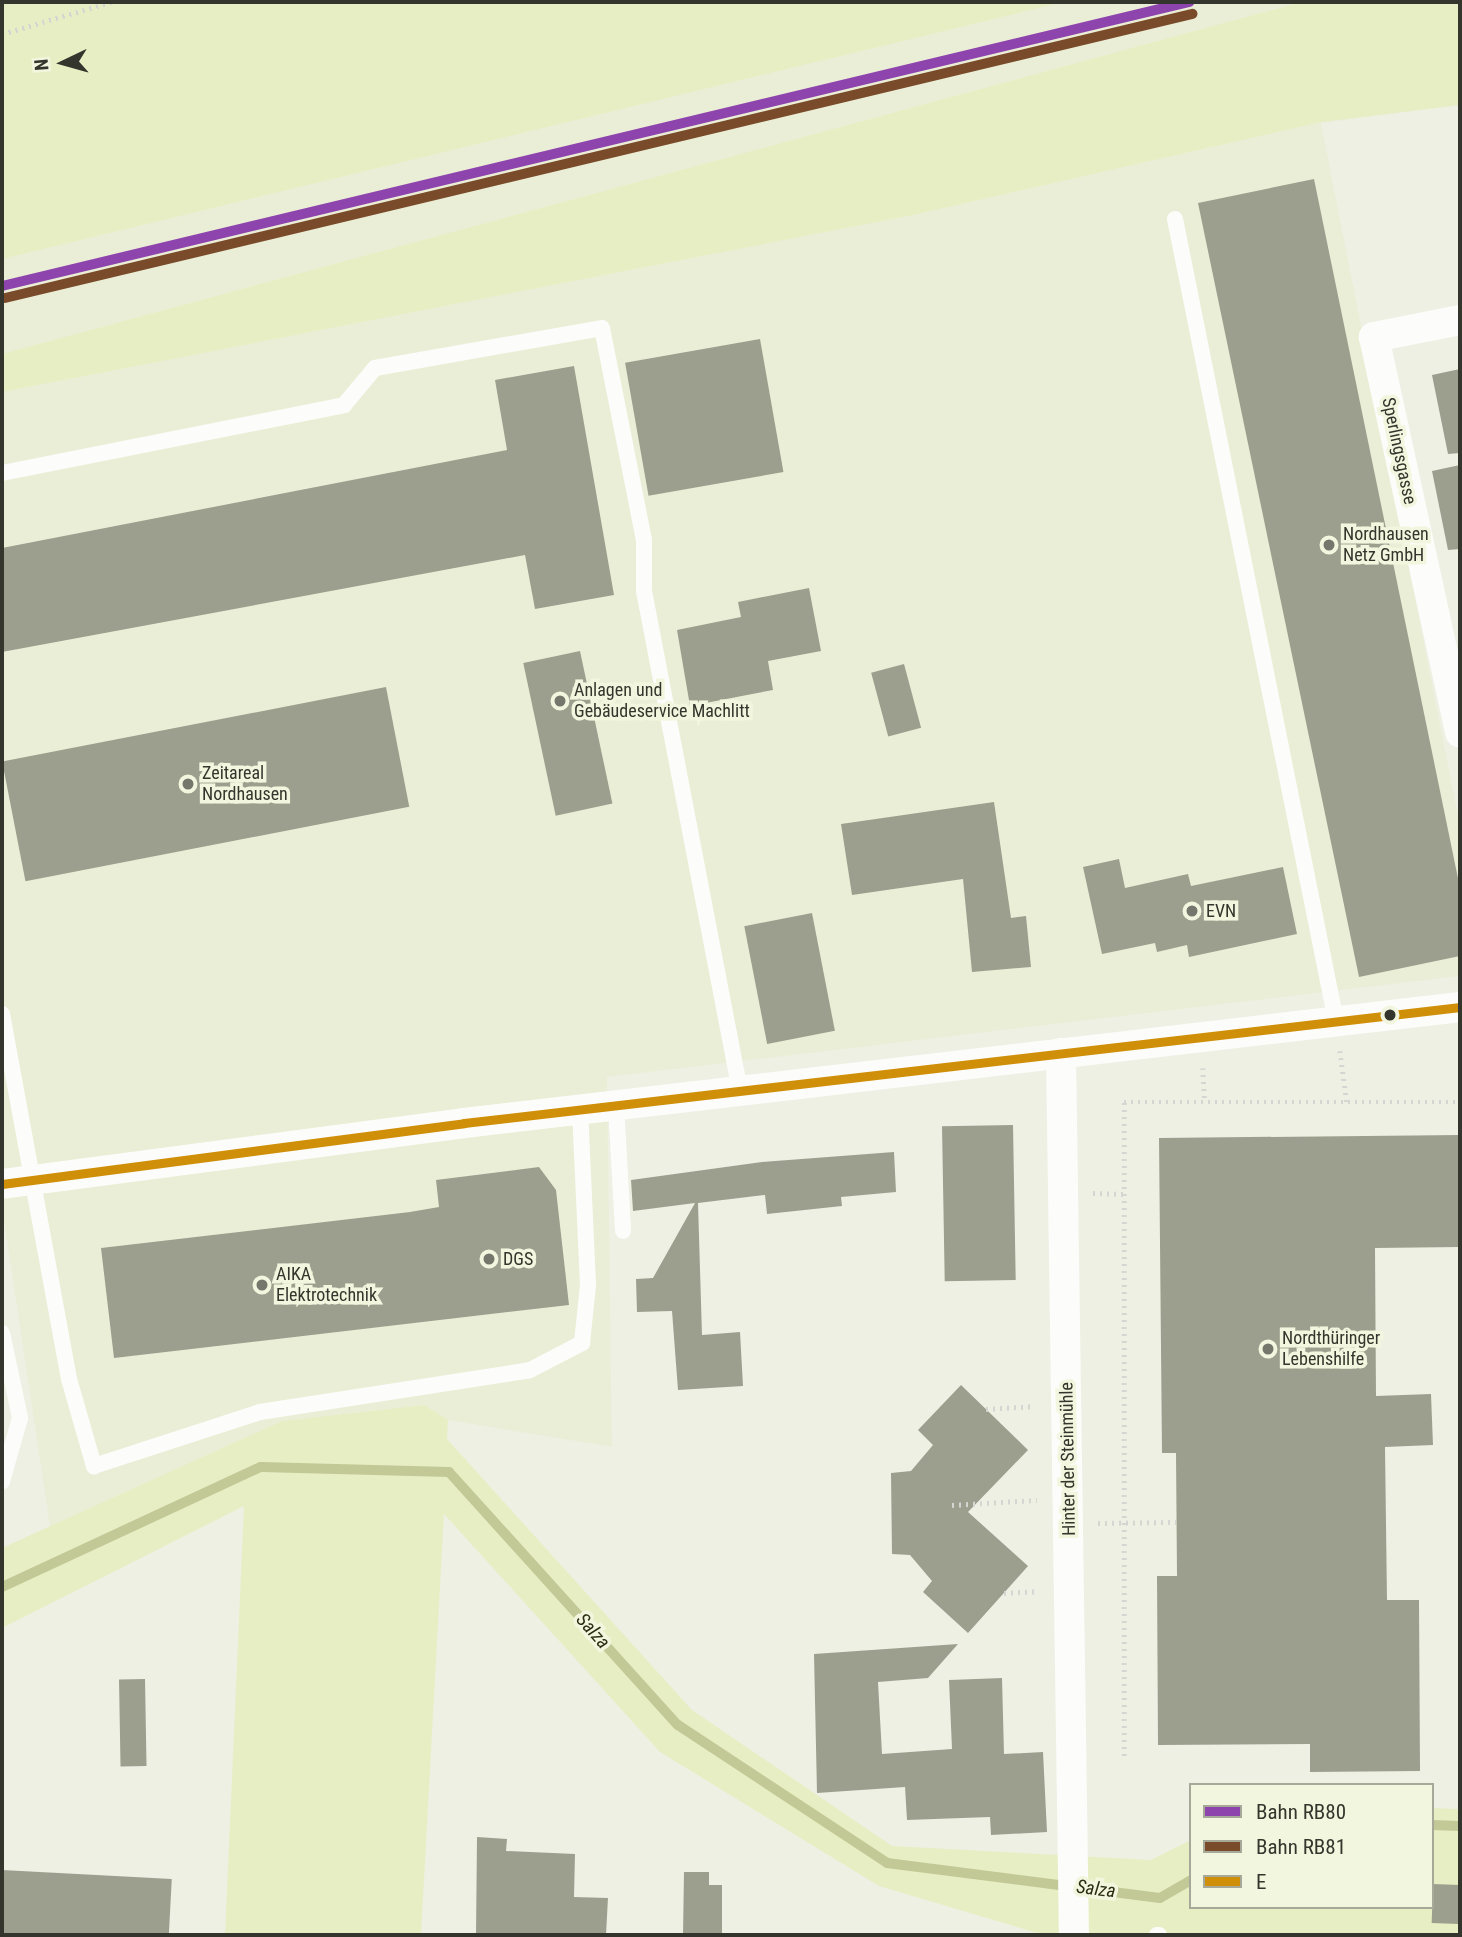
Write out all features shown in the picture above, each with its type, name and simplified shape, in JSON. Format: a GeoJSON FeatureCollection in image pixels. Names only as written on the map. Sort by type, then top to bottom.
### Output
{"type":"FeatureCollection","features":[{"type":"Feature","properties":{"kind":"street","name":"Sperlingsgasse"},"geometry":{"type":"LineString","coordinates":[[1460,320],[1374,337],[1454,672],[1460,733]]}},
{"type":"Feature","properties":{"kind":"street"},"geometry":{"type":"LineString","coordinates":[[2,1184],[33,1177],[616,1105],[1460,1007]]}},
{"type":"Feature","properties":{"kind":"street","name":"Hinter der Steinmühle"},"geometry":{"type":"LineString","coordinates":[[1061,1054],[1076,1865],[1074,1925]]}},
{"type":"Feature","properties":{"kind":"lane"},"geometry":{"type":"LineString","coordinates":[[1175,219],[1336,1021]]}},
{"type":"Feature","properties":{"kind":"lane"},"geometry":{"type":"LineString","coordinates":[[2,473],[344,405],[375,368],[602,328],[643,540],[644,591],[740,1091]]}},
{"type":"Feature","properties":{"kind":"lane"},"geometry":{"type":"LineString","coordinates":[[2,1014],[69,1380],[94,1466],[260,1412],[530,1370],[582,1343],[588,1285],[580,1110]]}},
{"type":"Feature","properties":{"kind":"lane"},"geometry":{"type":"LineString","coordinates":[[616,1105],[623,1231]]}},
{"type":"Feature","properties":{"kind":"lane"},"geometry":{"type":"LineString","coordinates":[[2,1334],[20,1418],[2,1481]]}},
{"type":"Feature","properties":{"kind":"path"},"geometry":{"type":"LineString","coordinates":[[2,34],[111,2]]}},
{"type":"Feature","properties":{"kind":"path"},"geometry":{"type":"LineString","coordinates":[[1336,1021],[1347,1102]]}},
{"type":"Feature","properties":{"kind":"path"},"geometry":{"type":"LineString","coordinates":[[1124,1756],[1124,1102],[1460,1102]]}},
{"type":"Feature","properties":{"kind":"path"},"geometry":{"type":"LineString","coordinates":[[986,1409],[1067,1404]]}},
{"type":"Feature","properties":{"kind":"path"},"geometry":{"type":"LineString","coordinates":[[952,1505],[1069,1511],[1124,1523],[1176,1522]]}},
{"type":"Feature","properties":{"kind":"shaded area"},"geometry":{"type":"Polygon","coordinates":[[[322,2],[1460,2],[1460,105],[1321,123],[1460,826],[1460,976],[607,1077],[612,1447],[448,1420],[424,1405],[282,1421],[50,1527],[2,1207],[2,132],[322,2]]]}},
{"type":"Feature","properties":{"kind":"green space"},"geometry":{"type":"Polygon","coordinates":[[[2,2],[1064,2],[2,259],[2,2]]]}},
{"type":"Feature","properties":{"kind":"green space"},"geometry":{"type":"Polygon","coordinates":[[[1302,2],[1460,2],[1460,105],[1321,122],[913,215],[2,392],[2,354],[1302,2]]]}},
{"type":"Feature","properties":{"kind":"green space"},"geometry":{"type":"Polygon","coordinates":[[[424,1405],[448,1420],[447,1439],[692,1710],[892,1846],[1151,1860],[1189,1841],[1189,1909],[1434,1909],[1434,1808],[1460,1809],[1460,1935],[1044,1935],[879,1886],[660,1752],[444,1514],[421,1935],[225,1935],[244,1506],[2,1628],[2,1548],[282,1421],[424,1405]]]}},
{"type":"Feature","properties":{"kind":"building","name":"Nordhausen Netz GmbH"},"geometry":{"type":"Polygon","coordinates":[[[1314,179],[1460,888],[1460,956],[1359,977],[1198,203],[1314,179]]]}},
{"type":"Feature","properties":{"kind":"building"},"geometry":{"type":"Polygon","coordinates":[[[760,339],[783,472],[649,496],[625,363],[760,339]]]}},
{"type":"Feature","properties":{"kind":"building"},"geometry":{"type":"Polygon","coordinates":[[[574,366],[614,595],[535,609],[525,555],[2,652],[2,548],[507,450],[495,380],[574,366]]]}},
{"type":"Feature","properties":{"kind":"building"},"geometry":{"type":"Polygon","coordinates":[[[1460,369],[1460,453],[1448,454],[1432,375],[1460,369]]]}},
{"type":"Feature","properties":{"kind":"building"},"geometry":{"type":"Polygon","coordinates":[[[1460,465],[1460,549],[1448,550],[1432,471],[1460,465]]]}},
{"type":"Feature","properties":{"kind":"building"},"geometry":{"type":"Polygon","coordinates":[[[809,588],[821,651],[768,661],[773,690],[690,706],[677,630],[741,617],[738,602],[809,588]]]}},
{"type":"Feature","properties":{"kind":"building"},"geometry":{"type":"Polygon","coordinates":[[[580,651],[612,804],[556,816],[523,663],[580,651]]]}},
{"type":"Feature","properties":{"kind":"building"},"geometry":{"type":"Polygon","coordinates":[[[904,664],[921,728],[888,737],[871,673],[904,664]]]}},
{"type":"Feature","properties":{"kind":"building"},"geometry":{"type":"Polygon","coordinates":[[[386,687],[409,807],[25,881],[2,762],[386,687]]]}},
{"type":"Feature","properties":{"kind":"building"},"geometry":{"type":"Polygon","coordinates":[[[994,802],[1011,918],[1026,916],[1031,967],[972,972],[963,879],[852,895],[841,824],[994,802]]]}},
{"type":"Feature","properties":{"kind":"building","name":"EVN"},"geometry":{"type":"Polygon","coordinates":[[[1119,859],[1125,888],[1188,874],[1191,886],[1283,867],[1297,934],[1189,957],[1187,945],[1157,952],[1155,943],[1102,954],[1083,867],[1119,859]]]}},
{"type":"Feature","properties":{"kind":"building"},"geometry":{"type":"Polygon","coordinates":[[[812,913],[835,1031],[767,1044],[744,926],[812,913]]]}},
{"type":"Feature","properties":{"kind":"building"},"geometry":{"type":"Polygon","coordinates":[[[1013,1125],[1016,1280],[945,1281],[942,1126],[1013,1125]]]}},
{"type":"Feature","properties":{"kind":"building"},"geometry":{"type":"Polygon","coordinates":[[[1460,1135],[1460,1247],[1375,1248],[1376,1396],[1431,1394],[1433,1445],[1385,1447],[1387,1600],[1419,1600],[1420,1771],[1310,1772],[1310,1744],[1158,1745],[1157,1576],[1177,1576],[1176,1453],[1162,1453],[1159,1138],[1460,1135]]]}},
{"type":"Feature","properties":{"kind":"building"},"geometry":{"type":"Polygon","coordinates":[[[894,1152],[896,1192],[841,1197],[842,1206],[767,1214],[765,1195],[698,1203],[702,1335],[740,1332],[743,1386],[678,1390],[672,1311],[637,1312],[636,1279],[653,1278],[695,1203],[633,1211],[631,1180],[762,1162],[894,1152]]]}},
{"type":"Feature","properties":{"kind":"building","name":"AIKA Elektrotechnik"},"geometry":{"type":"Polygon","coordinates":[[[539,1167],[556,1190],[569,1305],[114,1358],[101,1248],[439,1207],[436,1180],[539,1167]]]}},
{"type":"Feature","properties":{"kind":"building"},"geometry":{"type":"Polygon","coordinates":[[[961,1385],[1028,1450],[968,1512],[1028,1566],[968,1633],[923,1592],[932,1581],[910,1555],[892,1554],[891,1473],[911,1471],[933,1445],[918,1430],[961,1385]]]}},
{"type":"Feature","properties":{"kind":"building"},"geometry":{"type":"Polygon","coordinates":[[[958,1644],[928,1678],[878,1682],[882,1754],[952,1749],[949,1680],[1002,1678],[1004,1754],[1043,1752],[1047,1832],[991,1835],[990,1817],[907,1820],[905,1787],[817,1793],[814,1654],[958,1644]]]}},
{"type":"Feature","properties":{"kind":"building"},"geometry":{"type":"Polygon","coordinates":[[[119,1679],[145,1679],[147,1766],[121,1766],[119,1679]]]}},
{"type":"Feature","properties":{"kind":"building"},"geometry":{"type":"Polygon","coordinates":[[[477,1837],[507,1839],[506,1851],[575,1854],[574,1897],[608,1898],[606,1935],[476,1935],[477,1837]]]}},
{"type":"Feature","properties":{"kind":"building"},"geometry":{"type":"Polygon","coordinates":[[[2,1870],[172,1879],[169,1935],[2,1935],[2,1870]]]}},
{"type":"Feature","properties":{"kind":"building"},"geometry":{"type":"Polygon","coordinates":[[[684,1872],[709,1872],[709,1885],[722,1885],[722,1935],[683,1935],[684,1872]]]}},
{"type":"Feature","properties":{"kind":"building"},"geometry":{"type":"Polygon","coordinates":[[[1434,1884],[1460,1885],[1459,1924],[1432,1923],[1434,1884]]]}},
{"type":"Feature","properties":{"kind":"waterway","name":"Salza"},"geometry":{"type":"LineString","coordinates":[[2,1587],[261,1467],[449,1472],[678,1725],[887,1863],[1160,1898],[1189,1881]]}},
{"type":"Feature","properties":{"kind":"waterway","name":"Salza"},"geometry":{"type":"LineString","coordinates":[[1434,1825],[1460,1826]]}},
{"type":"Feature","properties":{"kind":"rail line","name":"RB80"},"geometry":{"type":"LineString","coordinates":[[2,286],[1189,2]]}},
{"type":"Feature","properties":{"kind":"rail line","name":"RB81"},"geometry":{"type":"LineString","coordinates":[[5,298],[1192,14]]}},
{"type":"Feature","properties":{"kind":"transit line","name":"E"},"geometry":{"type":"LineString","coordinates":[[2,1184],[464,1123],[1460,1007]]}},
{"type":"Feature","properties":{"kind":"place","name":"Nordhausen Netz GmbH"},"geometry":{"type":"Point","coordinates":[1329,545]}},
{"type":"Feature","properties":{"kind":"place","name":"Anlagen und Gebäudeservice Machlitt"},"geometry":{"type":"Point","coordinates":[560,701]}},
{"type":"Feature","properties":{"kind":"place","name":"Zeitareal Nordhausen"},"geometry":{"type":"Point","coordinates":[188,784]}},
{"type":"Feature","properties":{"kind":"place","name":"EVN"},"geometry":{"type":"Point","coordinates":[1192,911]}},
{"type":"Feature","properties":{"kind":"place","name":"DGS"},"geometry":{"type":"Point","coordinates":[489,1259]}},
{"type":"Feature","properties":{"kind":"place","name":"AIKA Elektrotechnik"},"geometry":{"type":"Point","coordinates":[262,1285]}},
{"type":"Feature","properties":{"kind":"place","name":"Nordthüringer Lebenshilfe"},"geometry":{"type":"Point","coordinates":[1268,1349]}}]}
